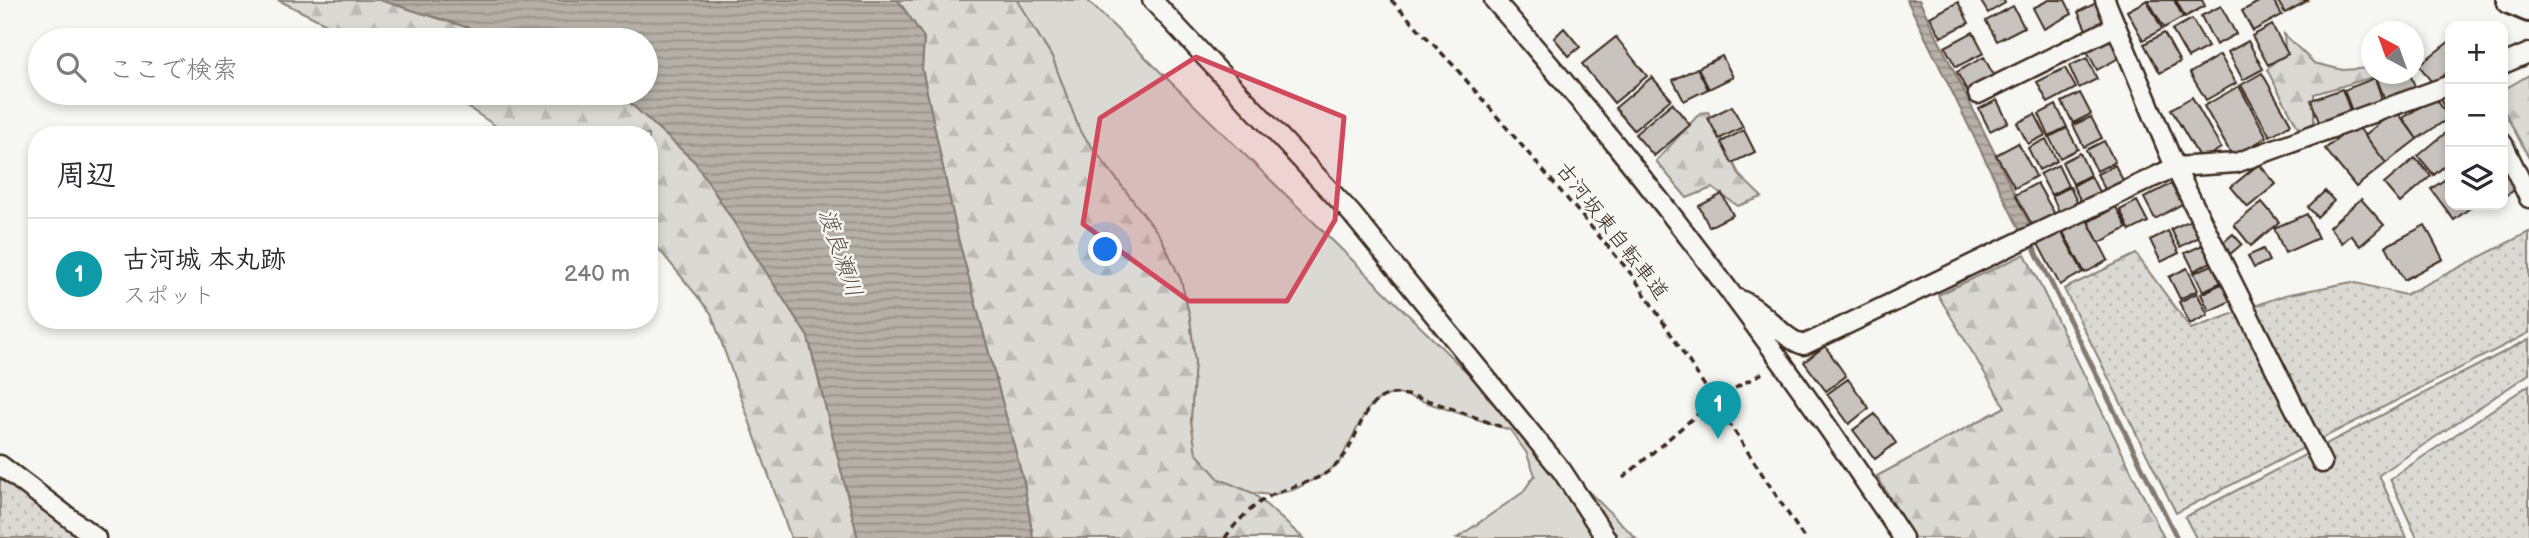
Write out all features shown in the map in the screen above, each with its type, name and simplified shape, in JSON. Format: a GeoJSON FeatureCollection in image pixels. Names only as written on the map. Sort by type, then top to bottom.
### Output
{"type":"FeatureCollection","features":[{"type":"Feature","properties":{"kind":"highway"},"geometry":{"type":"LineString","coordinates":[[2510,0],[2529,8]]}},
{"type":"Feature","properties":{"kind":"street"},"geometry":{"type":"LineString","coordinates":[[1152,0],[1350,214],[1562,471],[1606,538]]}},
{"type":"Feature","properties":{"kind":"street"},"geometry":{"type":"LineString","coordinates":[[1494,0],[1605,128],[1738,299],[1903,538]]}},
{"type":"Feature","properties":{"kind":"street"},"geometry":{"type":"LineString","coordinates":[[2105,0],[2175,167],[2322,463]]}},
{"type":"Feature","properties":{"kind":"street"},"geometry":{"type":"LineString","coordinates":[[1978,94],[2116,26]]}},
{"type":"Feature","properties":{"kind":"street"},"geometry":{"type":"LineString","coordinates":[[2508,62],[2529,52]]}},
{"type":"Feature","properties":{"kind":"street"},"geometry":{"type":"LineString","coordinates":[[1738,299],[1752,304],[1789,337],[1804,345],[2175,167],[2236,163],[2445,87]]}},
{"type":"Feature","properties":{"kind":"street"},"geometry":{"type":"LineString","coordinates":[[2504,147],[2529,198]]}},
{"type":"Feature","properties":{"kind":"street"},"geometry":{"type":"LineString","coordinates":[[0,465],[96,538]]}},
{"type":"Feature","properties":{"kind":"path","name":"古河坂東自転車道"},"geometry":{"type":"LineString","coordinates":[[1391,0],[1462,76],[1633,276],[1804,538]]}},
{"type":"Feature","properties":{"kind":"path"},"geometry":{"type":"LineString","coordinates":[[1623,478],[1714,400],[1777,365]]}},
{"type":"Feature","properties":{"kind":"path"},"geometry":{"type":"LineString","coordinates":[[1225,538],[1233,527],[1271,495],[1293,490],[1339,463],[1366,411],[1380,398],[1404,395],[1510,430],[1526,428]]}},
{"type":"Feature","properties":{"kind":"highlighted area"},"geometry":{"type":"Polygon","coordinates":[[[1196,57],[1344,117],[1335,220],[1287,301],[1189,301],[1083,224],[1100,118],[1196,57]]]}},
{"type":"Feature","properties":{"kind":"green space"},"geometry":{"type":"Polygon","coordinates":[[[278,0],[380,0],[470,28],[335,28],[278,0]]]}},
{"type":"Feature","properties":{"kind":"green space"},"geometry":{"type":"Polygon","coordinates":[[[898,0],[1017,0],[1053,59],[1080,131],[1161,237],[1181,280],[1190,317],[1195,362],[1191,421],[1219,479],[1253,493],[1303,538],[1033,538],[1024,483],[958,238],[922,69],[924,38],[898,0]]]}},
{"type":"Feature","properties":{"kind":"green space"},"geometry":{"type":"Polygon","coordinates":[[[1017,0],[1087,0],[1636,538],[1457,538],[1522,493],[1535,475],[1526,452],[1510,430],[1404,395],[1393,394],[1380,398],[1366,411],[1339,463],[1323,475],[1293,490],[1271,495],[1253,493],[1219,479],[1196,453],[1191,421],[1195,362],[1190,317],[1181,280],[1161,237],[1080,131],[1053,59],[1017,0]]]}},
{"type":"Feature","properties":{"kind":"green space"},"geometry":{"type":"Polygon","coordinates":[[[2284,34],[2314,63],[2343,70],[2361,69],[2361,81],[2314,94],[2314,123],[2299,129],[2267,70],[2285,49],[2284,34]]]}},
{"type":"Feature","properties":{"kind":"green space"},"geometry":{"type":"Polygon","coordinates":[[[2529,75],[2529,158],[2508,118],[2508,87],[2529,75]]]}},
{"type":"Feature","properties":{"kind":"green space"},"geometry":{"type":"Polygon","coordinates":[[[465,105],[632,105],[655,126],[496,126],[465,105]]]}},
{"type":"Feature","properties":{"kind":"green space"},"geometry":{"type":"Polygon","coordinates":[[[1708,112],[1740,176],[1762,197],[1738,206],[1712,188],[1687,198],[1656,161],[1700,113],[1708,112]]]}},
{"type":"Feature","properties":{"kind":"green space"},"geometry":{"type":"Polygon","coordinates":[[[658,128],[695,162],[808,337],[858,538],[791,538],[711,313],[658,248],[658,128]]]}},
{"type":"Feature","properties":{"kind":"green space"},"geometry":{"type":"Polygon","coordinates":[[[2529,232],[2529,333],[2176,513],[2064,289],[2136,254],[2191,329],[2285,295],[2352,282],[2405,295],[2529,232]]]}},
{"type":"Feature","properties":{"kind":"green space"},"geometry":{"type":"Polygon","coordinates":[[[2025,254],[2164,538],[1914,538],[1877,476],[2005,407],[1938,295],[2025,254]]]}},
{"type":"Feature","properties":{"kind":"green space"},"geometry":{"type":"Polygon","coordinates":[[[2529,339],[2529,374],[2379,475],[2407,538],[2196,538],[2185,517],[2529,339]]]}},
{"type":"Feature","properties":{"kind":"green space"},"geometry":{"type":"Polygon","coordinates":[[[2529,385],[2529,538],[2417,538],[2390,479],[2529,385]]]}},
{"type":"Feature","properties":{"kind":"green space"},"geometry":{"type":"Polygon","coordinates":[[[0,476],[82,538],[0,538],[0,476]]]}},
{"type":"Feature","properties":{"kind":"water","name":"渡良瀬川"},"geometry":{"type":"Polygon","coordinates":[[[380,0],[898,0],[924,38],[922,69],[958,238],[1024,483],[1033,538],[858,538],[808,337],[695,162],[632,105],[658,105],[658,28],[470,28],[380,0]]]}},
{"type":"Feature","properties":{"kind":"water"},"geometry":{"type":"Polygon","coordinates":[[[1907,0],[1919,0],[2037,239],[2022,235],[1907,0]]]}},
{"type":"Feature","properties":{"kind":"building"},"geometry":{"type":"Polygon","coordinates":[[[1980,0],[2004,0],[2005,3],[1988,13],[1980,0]]]}},
{"type":"Feature","properties":{"kind":"building"},"geometry":{"type":"Polygon","coordinates":[[[2049,0],[2065,0],[2072,14],[2044,29],[2033,8],[2049,0]]]}},
{"type":"Feature","properties":{"kind":"building"},"geometry":{"type":"Polygon","coordinates":[[[2147,0],[2162,29],[2143,40],[2127,11],[2147,0]]]}},
{"type":"Feature","properties":{"kind":"building"},"geometry":{"type":"Polygon","coordinates":[[[2148,0],[2174,0],[2183,17],[2164,28],[2148,0]]]}},
{"type":"Feature","properties":{"kind":"building"},"geometry":{"type":"Polygon","coordinates":[[[2176,0],[2202,0],[2205,6],[2185,17],[2176,0]]]}},
{"type":"Feature","properties":{"kind":"building"},"geometry":{"type":"Polygon","coordinates":[[[2262,0],[2273,0],[2282,15],[2253,31],[2242,11],[2262,0]]]}},
{"type":"Feature","properties":{"kind":"building"},"geometry":{"type":"Polygon","coordinates":[[[2277,0],[2309,0],[2285,13],[2277,0]]]}},
{"type":"Feature","properties":{"kind":"building"},"geometry":{"type":"Polygon","coordinates":[[[1958,2],[1969,23],[1941,37],[1930,17],[1958,2]]]}},
{"type":"Feature","properties":{"kind":"building"},"geometry":{"type":"Polygon","coordinates":[[[2096,3],[2106,25],[2088,34],[2078,12],[2096,3]]]}},
{"type":"Feature","properties":{"kind":"building"},"geometry":{"type":"Polygon","coordinates":[[[2013,6],[2024,27],[1997,41],[1986,21],[2013,6]]]}},
{"type":"Feature","properties":{"kind":"building"},"geometry":{"type":"Polygon","coordinates":[[[2221,6],[2236,34],[2216,45],[2201,16],[2221,6]]]}},
{"type":"Feature","properties":{"kind":"building"},"geometry":{"type":"Polygon","coordinates":[[[2192,19],[2208,47],[2188,58],[2172,30],[2192,19]]]}},
{"type":"Feature","properties":{"kind":"building"},"geometry":{"type":"Polygon","coordinates":[[[2272,25],[2288,54],[2268,65],[2252,36],[2272,25]]]}},
{"type":"Feature","properties":{"kind":"building"},"geometry":{"type":"Polygon","coordinates":[[[1564,28],[1580,47],[1569,56],[1554,38],[1564,28]]]}},
{"type":"Feature","properties":{"kind":"building"},"geometry":{"type":"Polygon","coordinates":[[[1973,32],[1984,53],[1956,67],[1945,47],[1973,32]]]}},
{"type":"Feature","properties":{"kind":"building"},"geometry":{"type":"Polygon","coordinates":[[[2164,33],[2180,62],[2160,73],[2144,44],[2164,33]]]}},
{"type":"Feature","properties":{"kind":"building"},"geometry":{"type":"Polygon","coordinates":[[[2113,34],[2124,55],[2097,70],[2086,49],[2113,34]]]}},
{"type":"Feature","properties":{"kind":"building"},"geometry":{"type":"Polygon","coordinates":[[[1616,37],[1647,76],[1614,103],[1582,64],[1616,37]]]}},
{"type":"Feature","properties":{"kind":"building"},"geometry":{"type":"Polygon","coordinates":[[[2248,41],[2263,69],[2243,80],[2228,52],[2248,41]]]}},
{"type":"Feature","properties":{"kind":"building"},"geometry":{"type":"Polygon","coordinates":[[[2445,45],[2445,74],[2433,84],[2424,72],[2424,61],[2445,45]]]}},
{"type":"Feature","properties":{"kind":"building"},"geometry":{"type":"Polygon","coordinates":[[[2220,55],[2236,83],[2206,100],[2190,73],[2220,55]]]}},
{"type":"Feature","properties":{"kind":"building"},"geometry":{"type":"Polygon","coordinates":[[[1722,56],[1733,77],[1709,89],[1698,68],[1722,56]]]}},
{"type":"Feature","properties":{"kind":"building"},"geometry":{"type":"Polygon","coordinates":[[[1984,57],[1995,78],[1968,93],[1957,72],[1984,57]]]}},
{"type":"Feature","properties":{"kind":"building"},"geometry":{"type":"Polygon","coordinates":[[[2087,58],[2097,79],[2079,88],[2069,66],[2087,58]]]}},
{"type":"Feature","properties":{"kind":"building"},"geometry":{"type":"Polygon","coordinates":[[[1697,68],[1708,89],[1684,101],[1673,80],[1697,68]]]}},
{"type":"Feature","properties":{"kind":"building"},"geometry":{"type":"Polygon","coordinates":[[[2065,68],[2076,88],[2048,103],[2037,82],[2065,68]]]}},
{"type":"Feature","properties":{"kind":"building"},"geometry":{"type":"Polygon","coordinates":[[[2262,73],[2291,124],[2270,136],[2241,85],[2262,73]]]}},
{"type":"Feature","properties":{"kind":"building"},"geometry":{"type":"Polygon","coordinates":[[[1652,77],[1671,99],[1634,130],[1615,108],[1652,77]]]}},
{"type":"Feature","properties":{"kind":"building"},"geometry":{"type":"Polygon","coordinates":[[[2361,83],[2377,84],[2382,99],[2352,111],[2344,90],[2361,83]]]}},
{"type":"Feature","properties":{"kind":"building"},"geometry":{"type":"Polygon","coordinates":[[[2379,84],[2414,84],[2416,89],[2385,100],[2379,84]]]}},
{"type":"Feature","properties":{"kind":"building"},"geometry":{"type":"Polygon","coordinates":[[[2239,86],[2267,137],[2233,157],[2204,106],[2239,86]]]}},
{"type":"Feature","properties":{"kind":"building"},"geometry":{"type":"Polygon","coordinates":[[[2342,89],[2350,110],[2319,122],[2311,100],[2342,89]]]}},
{"type":"Feature","properties":{"kind":"building"},"geometry":{"type":"Polygon","coordinates":[[[2080,93],[2091,114],[2073,123],[2062,102],[2080,93]]]}},
{"type":"Feature","properties":{"kind":"building"},"geometry":{"type":"Polygon","coordinates":[[[2192,97],[2221,148],[2201,160],[2171,109],[2192,97]]]}},
{"type":"Feature","properties":{"kind":"building"},"geometry":{"type":"Polygon","coordinates":[[[2435,97],[2445,112],[2445,121],[2417,139],[2403,118],[2435,97]]]}},
{"type":"Feature","properties":{"kind":"building"},"geometry":{"type":"Polygon","coordinates":[[[1997,100],[2008,122],[1990,131],[1979,109],[1997,100]]]}},
{"type":"Feature","properties":{"kind":"building"},"geometry":{"type":"Polygon","coordinates":[[[1672,103],[1690,125],[1654,156],[1635,134],[1672,103]]]}},
{"type":"Feature","properties":{"kind":"building"},"geometry":{"type":"Polygon","coordinates":[[[2056,105],[2067,127],[2049,136],[2039,114],[2056,105]]]}},
{"type":"Feature","properties":{"kind":"building"},"geometry":{"type":"Polygon","coordinates":[[[1732,106],[1743,127],[1719,139],[1708,118],[1732,106]]]}},
{"type":"Feature","properties":{"kind":"building"},"geometry":{"type":"Polygon","coordinates":[[[2396,110],[2417,139],[2386,163],[2365,135],[2396,110]]]}},
{"type":"Feature","properties":{"kind":"building"},"geometry":{"type":"Polygon","coordinates":[[[2035,114],[2046,135],[2028,144],[2017,123],[2035,114]]]}},
{"type":"Feature","properties":{"kind":"building"},"geometry":{"type":"Polygon","coordinates":[[[2091,117],[2102,138],[2084,147],[2073,125],[2091,117]]]}},
{"type":"Feature","properties":{"kind":"building"},"geometry":{"type":"Polygon","coordinates":[[[2356,124],[2386,163],[2356,187],[2325,149],[2356,124]]]}},
{"type":"Feature","properties":{"kind":"building"},"geometry":{"type":"Polygon","coordinates":[[[2067,128],[2078,149],[2060,158],[2049,137],[2067,128]]]}},
{"type":"Feature","properties":{"kind":"building"},"geometry":{"type":"Polygon","coordinates":[[[1744,130],[1755,152],[1732,163],[1721,142],[1744,130]]]}},
{"type":"Feature","properties":{"kind":"building"},"geometry":{"type":"Polygon","coordinates":[[[2445,133],[2445,165],[2434,175],[2418,156],[2445,133]]]}},
{"type":"Feature","properties":{"kind":"building"},"geometry":{"type":"Polygon","coordinates":[[[2046,139],[2057,161],[2039,170],[2028,148],[2046,139]]]}},
{"type":"Feature","properties":{"kind":"building"},"geometry":{"type":"Polygon","coordinates":[[[2104,141],[2115,162],[2097,171],[2086,150],[2104,141]]]}},
{"type":"Feature","properties":{"kind":"building"},"geometry":{"type":"Polygon","coordinates":[[[2018,143],[2036,176],[2015,188],[1996,155],[2018,143]]]}},
{"type":"Feature","properties":{"kind":"building"},"geometry":{"type":"Polygon","coordinates":[[[2080,153],[2090,175],[2073,184],[2062,162],[2080,153]]]}},
{"type":"Feature","properties":{"kind":"building"},"geometry":{"type":"Polygon","coordinates":[[[2415,158],[2431,176],[2400,203],[2384,184],[2415,158]]]}},
{"type":"Feature","properties":{"kind":"building"},"geometry":{"type":"Polygon","coordinates":[[[2259,164],[2276,184],[2248,207],[2231,187],[2259,164]]]}},
{"type":"Feature","properties":{"kind":"building"},"geometry":{"type":"Polygon","coordinates":[[[2058,165],[2068,186],[2051,195],[2040,174],[2058,165]]]}},
{"type":"Feature","properties":{"kind":"building"},"geometry":{"type":"Polygon","coordinates":[[[2115,165],[2126,186],[2108,195],[2097,174],[2115,165]]]}},
{"type":"Feature","properties":{"kind":"building"},"geometry":{"type":"Polygon","coordinates":[[[2091,176],[2102,198],[2084,207],[2073,186],[2091,176]]]}},
{"type":"Feature","properties":{"kind":"building"},"geometry":{"type":"Polygon","coordinates":[[[2508,178],[2515,190],[2508,194],[2508,178]]]}},
{"type":"Feature","properties":{"kind":"building"},"geometry":{"type":"Polygon","coordinates":[[[2445,179],[2445,208],[2431,189],[2445,179]]]}},
{"type":"Feature","properties":{"kind":"building"},"geometry":{"type":"Polygon","coordinates":[[[2037,183],[2056,216],[2034,228],[2015,195],[2037,183]]]}},
{"type":"Feature","properties":{"kind":"building"},"geometry":{"type":"Polygon","coordinates":[[[2171,184],[2182,204],[2155,219],[2144,198],[2171,184]]]}},
{"type":"Feature","properties":{"kind":"building"},"geometry":{"type":"Polygon","coordinates":[[[2070,187],[2080,208],[2062,218],[2052,196],[2070,187]]]}},
{"type":"Feature","properties":{"kind":"building"},"geometry":{"type":"Polygon","coordinates":[[[2325,191],[2334,201],[2317,217],[2308,207],[2325,191]]]}},
{"type":"Feature","properties":{"kind":"building"},"geometry":{"type":"Polygon","coordinates":[[[1722,194],[1733,215],[1709,227],[1699,206],[1722,194]]]}},
{"type":"Feature","properties":{"kind":"building"},"geometry":{"type":"Polygon","coordinates":[[[2361,199],[2384,225],[2360,246],[2351,235],[2342,243],[2329,227],[2361,199]]]}},
{"type":"Feature","properties":{"kind":"building"},"geometry":{"type":"Polygon","coordinates":[[[2137,201],[2148,222],[2130,231],[2120,210],[2137,201]]]}},
{"type":"Feature","properties":{"kind":"building"},"geometry":{"type":"Polygon","coordinates":[[[2262,202],[2279,222],[2251,246],[2234,225],[2262,202]]]}},
{"type":"Feature","properties":{"kind":"building"},"geometry":{"type":"Polygon","coordinates":[[[2116,207],[2127,228],[2099,243],[2088,222],[2116,207]]]}},
{"type":"Feature","properties":{"kind":"building"},"geometry":{"type":"Polygon","coordinates":[[[2447,210],[2467,210],[2454,220],[2447,210]]]}},
{"type":"Feature","properties":{"kind":"building"},"geometry":{"type":"Polygon","coordinates":[[[2307,214],[2318,238],[2285,253],[2274,228],[2307,214]]]}},
{"type":"Feature","properties":{"kind":"building"},"geometry":{"type":"Polygon","coordinates":[[[2087,219],[2108,260],[2085,273],[2063,232],[2087,219]]]}},
{"type":"Feature","properties":{"kind":"building"},"geometry":{"type":"Polygon","coordinates":[[[2193,219],[2201,236],[2180,247],[2171,229],[2193,219]]]}},
{"type":"Feature","properties":{"kind":"building"},"geometry":{"type":"Polygon","coordinates":[[[2425,225],[2443,259],[2404,280],[2386,246],[2425,225]]]}},
{"type":"Feature","properties":{"kind":"building"},"geometry":{"type":"Polygon","coordinates":[[[2061,231],[2083,272],[2060,285],[2038,244],[2061,231]]]}},
{"type":"Feature","properties":{"kind":"building"},"geometry":{"type":"Polygon","coordinates":[[[2168,231],[2179,253],[2161,262],[2150,240],[2168,231]]]}},
{"type":"Feature","properties":{"kind":"building"},"geometry":{"type":"Polygon","coordinates":[[[2233,234],[2242,244],[2229,255],[2220,245],[2233,234]]]}},
{"type":"Feature","properties":{"kind":"building"},"geometry":{"type":"Polygon","coordinates":[[[2207,243],[2215,260],[2194,271],[2185,253],[2207,243]]]}},
{"type":"Feature","properties":{"kind":"building"},"geometry":{"type":"Polygon","coordinates":[[[2263,249],[2269,261],[2254,268],[2248,256],[2263,249]]]}},
{"type":"Feature","properties":{"kind":"building"},"geometry":{"type":"Polygon","coordinates":[[[2216,263],[2224,281],[2203,291],[2194,273],[2216,263]]]}},
{"type":"Feature","properties":{"kind":"building"},"geometry":{"type":"Polygon","coordinates":[[[2187,268],[2198,290],[2180,299],[2169,277],[2187,268]]]}},
{"type":"Feature","properties":{"kind":"building"},"geometry":{"type":"Polygon","coordinates":[[[2223,283],[2231,301],[2209,311],[2201,294],[2223,283]]]}},
{"type":"Feature","properties":{"kind":"building"},"geometry":{"type":"Polygon","coordinates":[[[2197,293],[2208,315],[2190,324],[2179,302],[2197,293]]]}},
{"type":"Feature","properties":{"kind":"building"},"geometry":{"type":"Polygon","coordinates":[[[1825,346],[1846,376],[1826,391],[1804,362],[1825,346]]]}},
{"type":"Feature","properties":{"kind":"building"},"geometry":{"type":"Polygon","coordinates":[[[1848,379],[1869,408],[1849,424],[1827,394],[1848,379]]]}},
{"type":"Feature","properties":{"kind":"building"},"geometry":{"type":"Polygon","coordinates":[[[1875,414],[1896,443],[1875,459],[1853,430],[1875,414]]]}},
{"type":"Feature","properties":{"kind":"waterway"},"geometry":{"type":"LineString","coordinates":[[2031,242],[2177,538]]}},
{"type":"Feature","properties":{"kind":"place","name":"古河城 本丸跡"},"geometry":{"type":"Point","coordinates":[1718,439]}}]}
